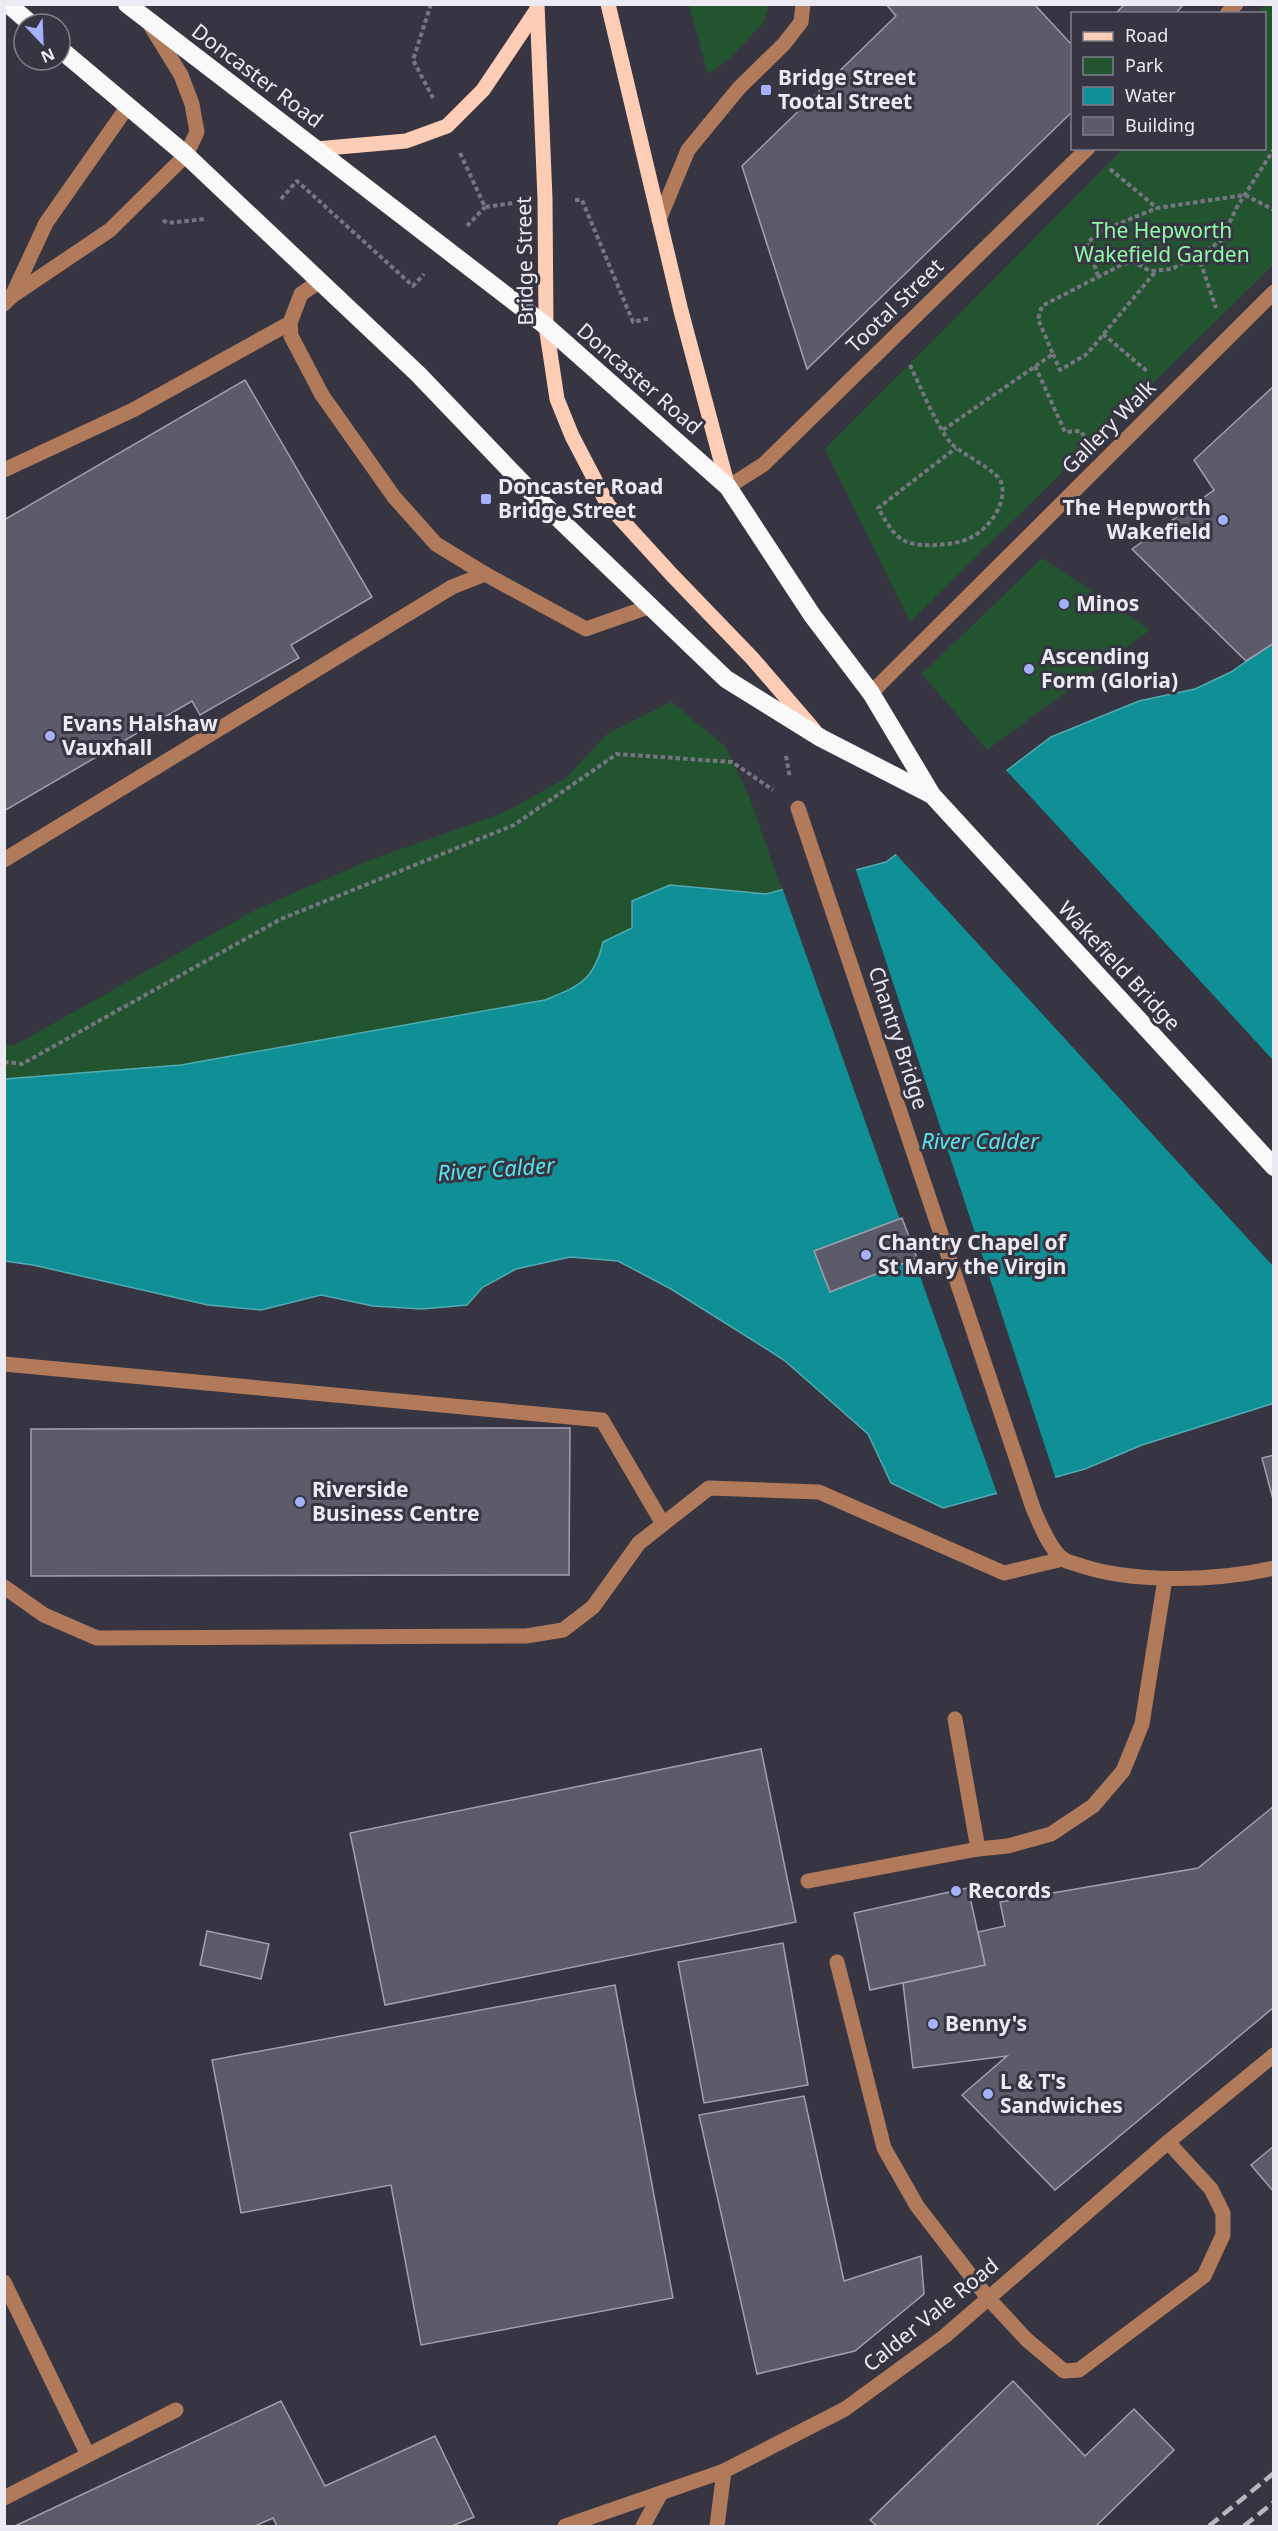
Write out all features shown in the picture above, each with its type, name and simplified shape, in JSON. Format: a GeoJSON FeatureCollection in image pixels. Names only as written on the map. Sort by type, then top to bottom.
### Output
{"type":"FeatureCollection","features":[{"type":"Feature","properties":{"kind":"highway","name":"Doncaster Road"},"geometry":{"type":"LineString","coordinates":[[127,4],[546,326],[728,487],[812,615],[871,693],[932,795]]}},
{"type":"Feature","properties":{"kind":"highway"},"geometry":{"type":"LineString","coordinates":[[72,59],[186,155],[320,281],[418,374],[533,494],[726,679],[821,738],[932,795]]}},
{"type":"Feature","properties":{"kind":"highway","name":"Wakefield Bridge"},"geometry":{"type":"LineString","coordinates":[[932,795],[1274,1167]]}},
{"type":"Feature","properties":{"kind":"main road"},"geometry":{"type":"LineString","coordinates":[[608,4],[659,220],[728,487]]}},
{"type":"Feature","properties":{"kind":"main road"},"geometry":{"type":"LineString","coordinates":[[316,149],[406,141],[447,126],[483,90],[537,8]]}},
{"type":"Feature","properties":{"kind":"main road","name":"Bridge Street"},"geometry":{"type":"LineString","coordinates":[[537,8],[545,199],[546,326],[557,399],[572,436],[608,505],[752,658],[821,738]]}},
{"type":"Feature","properties":{"kind":"street"},"geometry":{"type":"LineString","coordinates":[[659,220],[688,150],[740,88],[801,22],[803,4]]}},
{"type":"Feature","properties":{"kind":"street"},"geometry":{"type":"LineString","coordinates":[[8,300],[110,230],[186,155],[197,132],[192,104],[181,75],[148,21]]}},
{"type":"Feature","properties":{"kind":"street"},"geometry":{"type":"LineString","coordinates":[[8,300],[46,222],[128,106]]}},
{"type":"Feature","properties":{"kind":"street","name":"Tootal Street"},"geometry":{"type":"LineString","coordinates":[[728,487],[764,464],[1087,150]]}},
{"type":"Feature","properties":{"kind":"street"},"geometry":{"type":"LineString","coordinates":[[320,281],[301,294],[290,323],[291,336],[322,395],[394,497],[436,544],[485,574],[586,629],[651,606]]}},
{"type":"Feature","properties":{"kind":"street","name":"Gallery Walk"},"geometry":{"type":"LineString","coordinates":[[871,693],[1274,292]]}},
{"type":"Feature","properties":{"kind":"street"},"geometry":{"type":"LineString","coordinates":[[4,470],[133,410],[290,323]]}},
{"type":"Feature","properties":{"kind":"street"},"geometry":{"type":"LineString","coordinates":[[4,860],[452,587],[485,574]]}},
{"type":"Feature","properties":{"kind":"street","name":"Chantry Bridge"},"geometry":{"type":"LineString","coordinates":[[798,807],[1033,1508],[1046,1536],[1063,1559]]}},
{"type":"Feature","properties":{"kind":"street"},"geometry":{"type":"LineString","coordinates":[[4,1364],[602,1420],[663,1524]]}},
{"type":"Feature","properties":{"kind":"street"},"geometry":{"type":"LineString","coordinates":[[4,1587],[44,1615],[97,1638],[526,1636],[563,1630],[594,1607],[639,1543],[709,1488],[819,1492],[1004,1573],[1063,1559],[1092,1570],[1165,1579],[1256,1572],[1274,1568]]}},
{"type":"Feature","properties":{"kind":"street"},"geometry":{"type":"LineString","coordinates":[[808,1881],[978,1849],[1008,1846],[1052,1834],[1093,1806],[1123,1771],[1142,1724],[1165,1579]]}},
{"type":"Feature","properties":{"kind":"street"},"geometry":{"type":"LineString","coordinates":[[955,1719],[978,1849]]}},
{"type":"Feature","properties":{"kind":"street"},"geometry":{"type":"LineString","coordinates":[[837,1962],[884,2148],[917,2206],[988,2298],[1027,2340],[1064,2371],[1078,2370],[1204,2276],[1223,2235],[1223,2213],[1211,2189],[1168,2142]]}},
{"type":"Feature","properties":{"kind":"street","name":"Calder Vale Road"},"geometry":{"type":"LineString","coordinates":[[565,2526],[724,2471],[845,2409],[945,2336],[1168,2142],[1274,2055]]}},
{"type":"Feature","properties":{"kind":"street"},"geometry":{"type":"LineString","coordinates":[[4,2282],[88,2455]]}},
{"type":"Feature","properties":{"kind":"street"},"geometry":{"type":"LineString","coordinates":[[4,2498],[176,2409]]}},
{"type":"Feature","properties":{"kind":"street"},"geometry":{"type":"LineString","coordinates":[[717,2526],[724,2471]]}},
{"type":"Feature","properties":{"kind":"street"},"geometry":{"type":"LineString","coordinates":[[643,2526],[661,2493]]}},
{"type":"Feature","properties":{"kind":"path"},"geometry":{"type":"LineString","coordinates":[[1089,150],[1157,208]]}},
{"type":"Feature","properties":{"kind":"path"},"geometry":{"type":"LineString","coordinates":[[1157,270],[1087,354],[1060,370],[1038,319],[1042,306],[1123,264],[1134,262],[1150,271],[1157,270],[1172,270],[1220,242],[1245,195],[1274,150]]}},
{"type":"Feature","properties":{"kind":"path"},"geometry":{"type":"LineString","coordinates":[[1098,276],[1088,243],[1101,231],[1157,208],[1245,195],[1274,210]]}},
{"type":"Feature","properties":{"kind":"path"},"geometry":{"type":"LineString","coordinates":[[1198,255],[1227,339]]}},
{"type":"Feature","properties":{"kind":"path"},"geometry":{"type":"LineString","coordinates":[[1103,334],[1173,393]]}},
{"type":"Feature","properties":{"kind":"path"},"geometry":{"type":"LineString","coordinates":[[895,336],[949,441],[999,477],[1002,483],[1000,507],[988,525],[970,538],[940,545],[916,545],[903,541],[893,532],[878,508],[956,448]]}},
{"type":"Feature","properties":{"kind":"path"},"geometry":{"type":"LineString","coordinates":[[943,430],[1053,354]]}},
{"type":"Feature","properties":{"kind":"path"},"geometry":{"type":"LineString","coordinates":[[1035,366],[1065,432],[1080,431],[1104,462]]}},
{"type":"Feature","properties":{"kind":"path"},"geometry":{"type":"LineString","coordinates":[[780,713],[789,776],[798,807]]}},
{"type":"Feature","properties":{"kind":"path"},"geometry":{"type":"LineString","coordinates":[[4,1062],[22,1064],[281,920],[514,825],[617,754],[732,762],[798,807]]}},
{"type":"Feature","properties":{"kind":"green space"},"geometry":{"type":"Polygon","coordinates":[[[689,4],[769,5],[763,23],[730,58],[708,74],[689,4]]]}},
{"type":"Feature","properties":{"kind":"green space","name":"The Hepworth Wakefield Garden"},"geometry":{"type":"Polygon","coordinates":[[[1266,4],[1274,5],[1273,265],[910,622],[825,449],[1122,150],[1266,150],[1266,12],[1258,12],[1266,4]]]}},
{"type":"Feature","properties":{"kind":"green space"},"geometry":{"type":"Polygon","coordinates":[[[1042,558],[1150,630],[987,750],[922,674],[1042,558]]]}},
{"type":"Feature","properties":{"kind":"green space"},"geometry":{"type":"Polygon","coordinates":[[[671,702],[725,746],[749,796],[782,890],[766,894],[670,885],[633,901],[632,928],[603,942],[595,966],[590,974],[576,986],[545,1000],[181,1065],[5,1079],[5,1044],[15,1045],[257,909],[370,860],[503,813],[566,778],[607,734],[671,702]]]}},
{"type":"Feature","properties":{"kind":"water","name":"River Calder"},"geometry":{"type":"Polygon","coordinates":[[[1273,643],[1274,1402],[1271,1404],[1142,1445],[1085,1469],[943,1508],[891,1483],[868,1434],[784,1360],[671,1289],[618,1261],[570,1257],[516,1269],[483,1287],[467,1305],[422,1309],[373,1306],[321,1295],[261,1310],[208,1305],[33,1265],[5,1261],[5,1079],[181,1065],[545,1000],[576,986],[590,974],[595,966],[603,942],[632,928],[632,901],[670,885],[766,894],[886,862],[1051,737],[1139,701],[1195,689],[1231,672],[1273,643]]]}},
{"type":"Feature","properties":{"kind":"pier"},"geometry":{"type":"Polygon","coordinates":[[[1004,768],[1273,1060],[1273,1266],[894,852],[1004,768]]]}},
{"type":"Feature","properties":{"kind":"pier"},"geometry":{"type":"Polygon","coordinates":[[[855,867],[1056,1480],[998,1496],[782,887],[855,867]]]}},
{"type":"Feature","properties":{"kind":"building"},"geometry":{"type":"Polygon","coordinates":[[[886,4],[1034,4],[1071,44],[1071,113],[807,369],[742,166],[896,16],[886,4]]]}},
{"type":"Feature","properties":{"kind":"building"},"geometry":{"type":"Polygon","coordinates":[[[1125,4],[1184,4],[1177,12],[1117,12],[1125,4]]]}},
{"type":"Feature","properties":{"kind":"building"},"geometry":{"type":"Polygon","coordinates":[[[245,380],[372,597],[291,645],[299,658],[200,715],[192,701],[4,811],[4,520],[245,380]]]}},
{"type":"Feature","properties":{"kind":"building","name":"The Hepworth Wakefield"},"geometry":{"type":"Polygon","coordinates":[[[1274,386],[1274,643],[1246,661],[1132,549],[1214,490],[1194,460],[1274,386]]]}},
{"type":"Feature","properties":{"kind":"building","name":"Chantry Chapel of St Mary the Virgin"},"geometry":{"type":"Polygon","coordinates":[[[902,1218],[917,1258],[830,1292],[814,1251],[902,1218]]]}},
{"type":"Feature","properties":{"kind":"building","name":"Riverside Business Centre"},"geometry":{"type":"Polygon","coordinates":[[[570,1428],[569,1575],[31,1576],[31,1429],[570,1428]]]}},
{"type":"Feature","properties":{"kind":"building"},"geometry":{"type":"Polygon","coordinates":[[[1274,1455],[1274,1503],[1262,1458],[1274,1455]]]}},
{"type":"Feature","properties":{"kind":"building"},"geometry":{"type":"Polygon","coordinates":[[[761,1749],[796,1922],[385,2005],[350,1833],[761,1749]]]}},
{"type":"Feature","properties":{"kind":"building"},"geometry":{"type":"Polygon","coordinates":[[[1274,1806],[1274,2007],[1055,2190],[962,2095],[1007,2056],[913,2068],[903,1983],[985,1965],[978,1932],[1005,1926],[1000,1902],[1198,1868],[1274,1806]]]}},
{"type":"Feature","properties":{"kind":"building"},"geometry":{"type":"Polygon","coordinates":[[[968,1888],[985,1965],[870,1990],[854,1913],[968,1888]]]}},
{"type":"Feature","properties":{"kind":"building"},"geometry":{"type":"Polygon","coordinates":[[[207,1931],[269,1944],[261,1979],[200,1965],[207,1931]]]}},
{"type":"Feature","properties":{"kind":"building"},"geometry":{"type":"Polygon","coordinates":[[[783,1943],[808,2085],[704,2103],[678,1962],[783,1943]]]}},
{"type":"Feature","properties":{"kind":"building"},"geometry":{"type":"Polygon","coordinates":[[[615,1985],[673,2298],[421,2345],[391,2185],[241,2213],[212,2060],[615,1985]]]}},
{"type":"Feature","properties":{"kind":"building"},"geometry":{"type":"Polygon","coordinates":[[[804,2096],[844,2281],[921,2256],[924,2294],[855,2351],[757,2374],[699,2115],[804,2096]]]}},
{"type":"Feature","properties":{"kind":"building"},"geometry":{"type":"Polygon","coordinates":[[[1274,2146],[1274,2192],[1251,2165],[1274,2146]]]}},
{"type":"Feature","properties":{"kind":"building"},"geometry":{"type":"Polygon","coordinates":[[[1013,2381],[1085,2456],[1134,2409],[1174,2450],[1096,2526],[877,2526],[870,2520],[1013,2381]]]}},
{"type":"Feature","properties":{"kind":"building"},"geometry":{"type":"Polygon","coordinates":[[[281,2401],[325,2486],[435,2436],[474,2517],[452,2526],[277,2526],[273,2518],[255,2526],[15,2526],[281,2401]]]}},
{"type":"Feature","properties":{"kind":"railway"},"geometry":{"type":"LineString","coordinates":[[1209,2526],[1274,2473]]}},
{"type":"Feature","properties":{"kind":"railway"},"geometry":{"type":"LineString","coordinates":[[1244,2526],[1274,2502]]}},
{"type":"Feature","properties":{"kind":"place","name":"Bridge Street Tootal Street"},"geometry":{"type":"Point","coordinates":[766,90]}},
{"type":"Feature","properties":{"kind":"place","name":"Doncaster Road Bridge Street"},"geometry":{"type":"Point","coordinates":[486,499]}},
{"type":"Feature","properties":{"kind":"place","name":"The Hepworth Wakefield"},"geometry":{"type":"Point","coordinates":[1223,520]}},
{"type":"Feature","properties":{"kind":"place","name":"Minos"},"geometry":{"type":"Point","coordinates":[1064,604]}},
{"type":"Feature","properties":{"kind":"place","name":"Ascending Form (Gloria)"},"geometry":{"type":"Point","coordinates":[1029,669]}},
{"type":"Feature","properties":{"kind":"place","name":"Evans Halshaw Vauxhall"},"geometry":{"type":"Point","coordinates":[50,736]}},
{"type":"Feature","properties":{"kind":"place","name":"Chantry Chapel of St Mary the Virgin"},"geometry":{"type":"Point","coordinates":[866,1255]}},
{"type":"Feature","properties":{"kind":"place","name":"Riverside Business Centre"},"geometry":{"type":"Point","coordinates":[300,1502]}},
{"type":"Feature","properties":{"kind":"place","name":"Records"},"geometry":{"type":"Point","coordinates":[956,1891]}},
{"type":"Feature","properties":{"kind":"place","name":"Benny's"},"geometry":{"type":"Point","coordinates":[933,2024]}},
{"type":"Feature","properties":{"kind":"place","name":"L & T's Sandwiches"},"geometry":{"type":"Point","coordinates":[988,2094]}}]}
